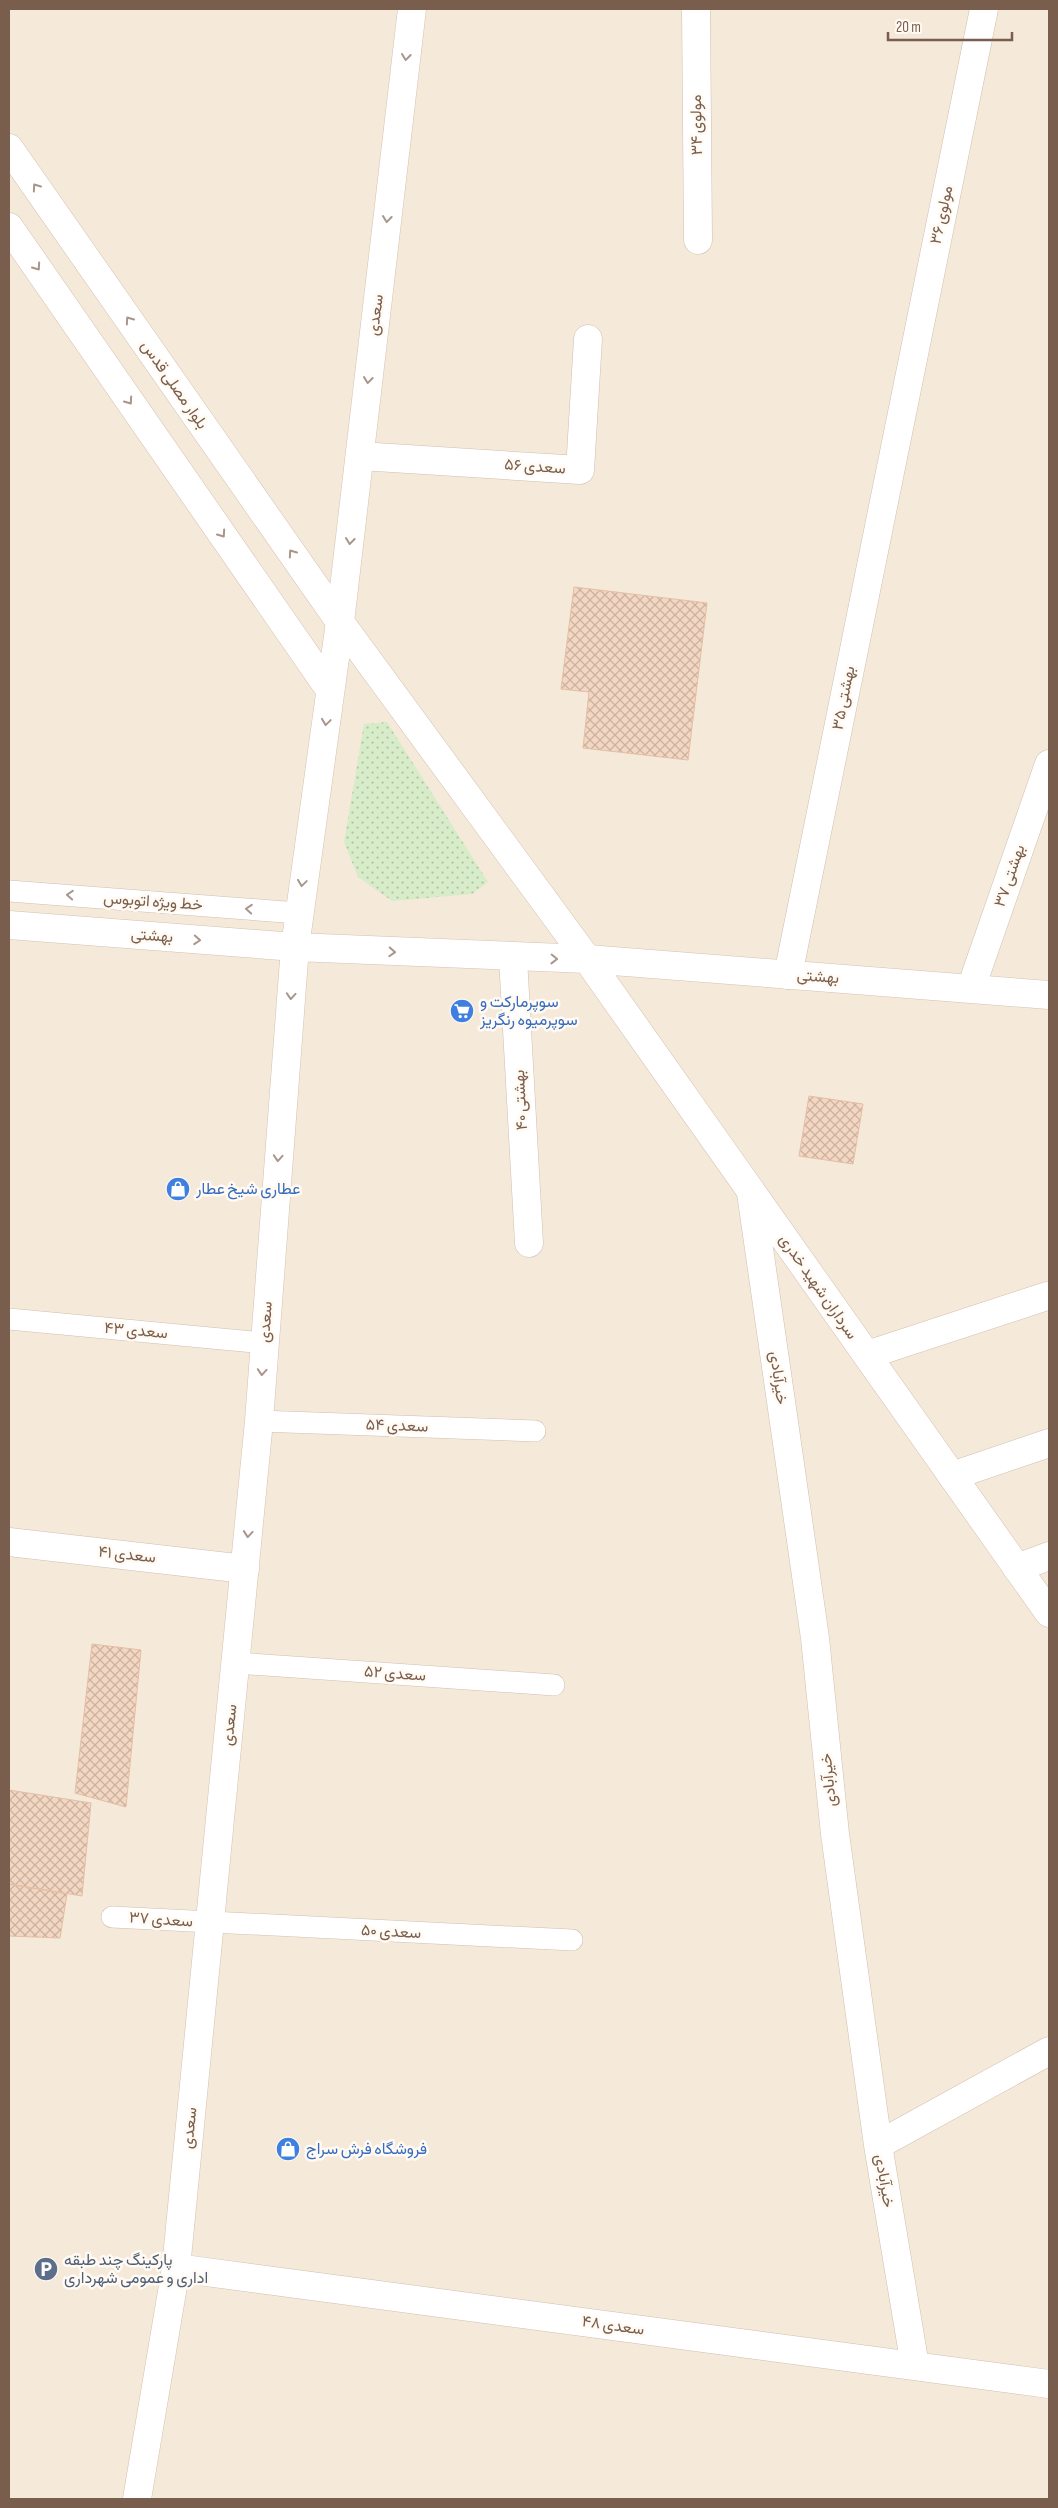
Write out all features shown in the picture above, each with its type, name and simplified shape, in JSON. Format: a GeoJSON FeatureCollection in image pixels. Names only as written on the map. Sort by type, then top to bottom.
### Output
{"type":"FeatureCollection","features":[{"type":"Feature","properties":{"kind":"street","name":"سعدی"},"geometry":{"type":"LineString","coordinates":[[137,2499],[176,2268],[259,1421],[294,947],[340,622],[412,9]]}},
{"type":"Feature","properties":{"kind":"street","name":"مولوی ۳۴"},"geometry":{"type":"LineString","coordinates":[[696,9],[698,240]]}},
{"type":"Feature","properties":{"kind":"street","name":"مولوی ۳۶"},"geometry":{"type":"LineString","coordinates":[[900,421],[984,9]]}},
{"type":"Feature","properties":{"kind":"street","name":"بلوار مصلی قدس"},"geometry":{"type":"LineString","coordinates":[[9,148],[340,622],[587,960]]}},
{"type":"Feature","properties":{"kind":"street"},"geometry":{"type":"LineString","coordinates":[[9,227],[330,690]]}},
{"type":"Feature","properties":{"kind":"street","name":"سعدی ۵۶"},"geometry":{"type":"LineString","coordinates":[[360,456],[580,470],[588,339]]}},
{"type":"Feature","properties":{"kind":"street","name":"بهشتی ۳۵"},"geometry":{"type":"LineString","coordinates":[[788,975],[900,421]]}},
{"type":"Feature","properties":{"kind":"street","name":"بهشتی ۳۷"},"geometry":{"type":"LineString","coordinates":[[971,988],[1049,764]]}},
{"type":"Feature","properties":{"kind":"street","name":"بهشتی"},"geometry":{"type":"LineString","coordinates":[[9,925],[294,947],[587,960],[1049,995]]}},
{"type":"Feature","properties":{"kind":"street","name":"بهشتی ۴۰"},"geometry":{"type":"LineString","coordinates":[[513,958],[529,1242]]}},
{"type":"Feature","properties":{"kind":"street","name":"سرداران شهید خدری"},"geometry":{"type":"LineString","coordinates":[[587,960],[1049,1614]]}},
{"type":"Feature","properties":{"kind":"street","name":"خیرآبادی"},"geometry":{"type":"LineString","coordinates":[[751,1193],[815,1638],[835,1834],[878,2146],[915,2366]]}},
{"type":"Feature","properties":{"kind":"street"},"geometry":{"type":"LineString","coordinates":[[867,1355],[1047,1296]]}},
{"type":"Feature","properties":{"kind":"street"},"geometry":{"type":"LineString","coordinates":[[952,1476],[1049,1443]]}},
{"type":"Feature","properties":{"kind":"street","name":"سعدی ۴۱"},"geometry":{"type":"LineString","coordinates":[[9,1542],[245,1569]]}},
{"type":"Feature","properties":{"kind":"street"},"geometry":{"type":"LineString","coordinates":[[1017,1568],[1049,1556]]}},
{"type":"Feature","properties":{"kind":"street"},"geometry":{"type":"LineString","coordinates":[[878,2146],[1049,2051]]}},
{"type":"Feature","properties":{"kind":"street","name":"سعدی ۴۸"},"geometry":{"type":"LineString","coordinates":[[176,2268],[1049,2384]]}},
{"type":"Feature","properties":{"kind":"lane","name":"خط ویژه اتوبوس"},"geometry":{"type":"LineString","coordinates":[[9,890],[298,913]]}},
{"type":"Feature","properties":{"kind":"lane","name":"سعدی ۴۳"},"geometry":{"type":"LineString","coordinates":[[9,1319],[264,1343]]}},
{"type":"Feature","properties":{"kind":"lane","name":"سعدی ۵۴"},"geometry":{"type":"LineString","coordinates":[[259,1421],[535,1431]]}},
{"type":"Feature","properties":{"kind":"lane","name":"سعدی ۵۲"},"geometry":{"type":"LineString","coordinates":[[236,1663],[554,1685]]}},
{"type":"Feature","properties":{"kind":"lane","name":"سعدی ۳۷"},"geometry":{"type":"LineString","coordinates":[[112,1917],[210,1923]]}},
{"type":"Feature","properties":{"kind":"lane","name":"سعدی ۵۰"},"geometry":{"type":"LineString","coordinates":[[210,1923],[572,1940]]}},
{"type":"Feature","properties":{"kind":"shaded area"},"geometry":{"type":"Polygon","coordinates":[[[9,9],[1049,9],[1049,2499],[9,2499],[9,9]]]}},
{"type":"Feature","properties":{"kind":"green space"},"geometry":{"type":"Polygon","coordinates":[[[387,722],[488,882],[472,894],[392,901],[358,877],[344,842],[364,724],[387,722]]]}},
{"type":"Feature","properties":{"kind":"building"},"geometry":{"type":"Polygon","coordinates":[[[574,587],[707,603],[688,760],[583,748],[589,692],[561,689],[574,587]]]}},
{"type":"Feature","properties":{"kind":"building"},"geometry":{"type":"Polygon","coordinates":[[[809,1096],[863,1104],[853,1164],[799,1156],[809,1096]]]}},
{"type":"Feature","properties":{"kind":"building"},"geometry":{"type":"Polygon","coordinates":[[[92,1644],[141,1650],[126,1807],[75,1793],[92,1644]]]}},
{"type":"Feature","properties":{"kind":"building"},"geometry":{"type":"Polygon","coordinates":[[[9,1790],[91,1803],[82,1896],[9,1884],[9,1790]]]}},
{"type":"Feature","properties":{"kind":"building"},"geometry":{"type":"Polygon","coordinates":[[[9,1884],[67,1894],[60,1938],[9,1936],[9,1884]]]}},
{"type":"Feature","properties":{"kind":"place","name":"سوپرمارکت و سوپرمیوه رنگریز"},"geometry":{"type":"Point","coordinates":[462,1011]}},
{"type":"Feature","properties":{"kind":"place","name":"عطاری شیخ عطار"},"geometry":{"type":"Point","coordinates":[178,1189]}},
{"type":"Feature","properties":{"kind":"place","name":"فروشگاه فرش سراج"},"geometry":{"type":"Point","coordinates":[288,2149]}},
{"type":"Feature","properties":{"kind":"place","name":"پارکینگ چند طبقه اداری و عمومی شهرداری"},"geometry":{"type":"Point","coordinates":[46,2269]}}]}
